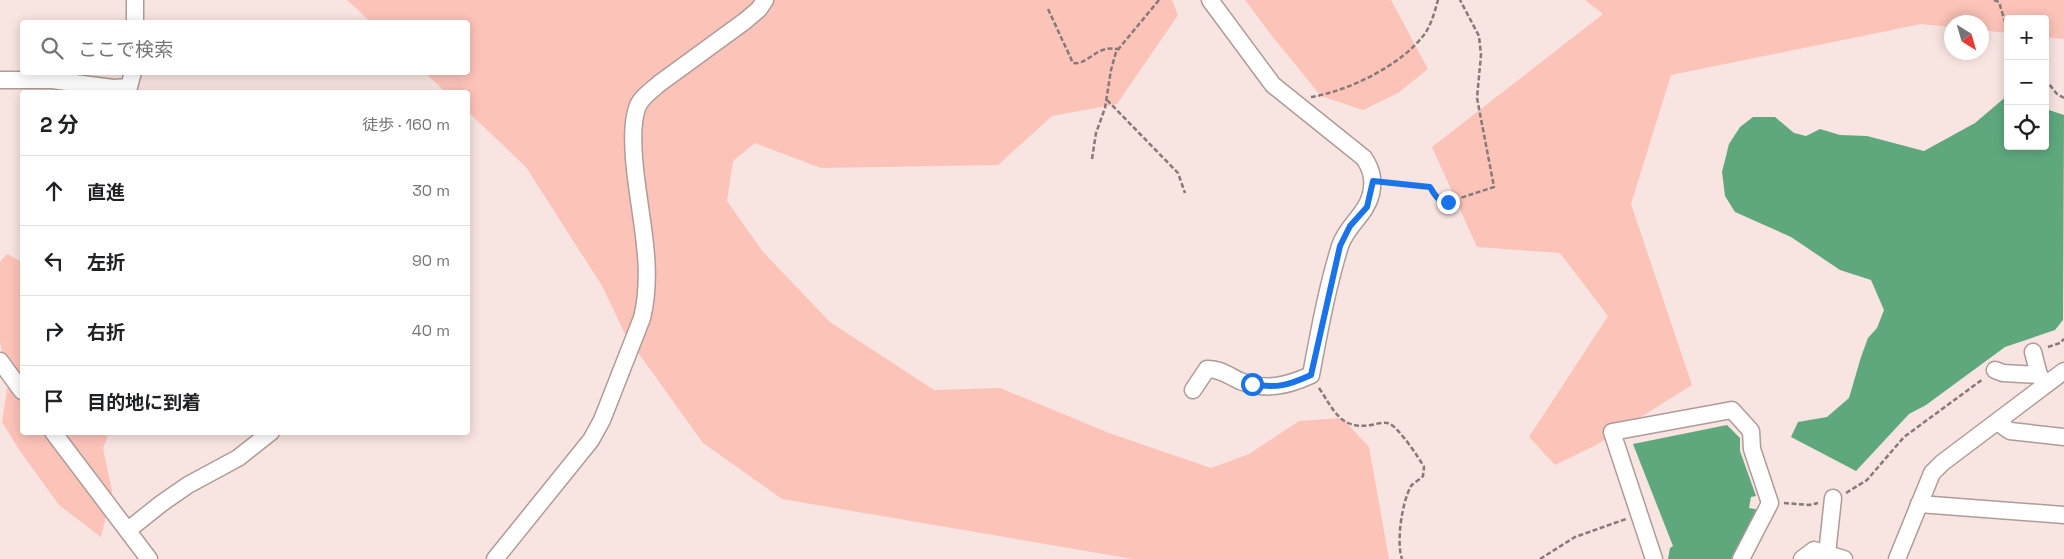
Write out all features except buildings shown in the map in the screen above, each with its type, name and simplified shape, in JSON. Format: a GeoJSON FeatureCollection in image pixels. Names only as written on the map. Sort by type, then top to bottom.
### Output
{"type":"FeatureCollection","features":[{"type":"Feature","properties":{"kind":"street"},"geometry":{"type":"LineString","coordinates":[[135,0],[135,20]]}},
{"type":"Feature","properties":{"kind":"street"},"geometry":{"type":"LineString","coordinates":[[495,559],[591,440],[602,420],[642,318],[647,276],[633,138],[636,109],[647,94],[660,83],[745,21],[759,9],[765,0]]}},
{"type":"Feature","properties":{"kind":"street"},"geometry":{"type":"LineString","coordinates":[[1193,390],[1207,369],[1226,373],[1240,381],[1270,388],[1311,375],[1340,246],[1350,226],[1367,207],[1373,181],[1372,172],[1364,158],[1273,85],[1210,0]]}},
{"type":"Feature","properties":{"kind":"street"},"geometry":{"type":"LineString","coordinates":[[0,80],[52,80],[129,87],[132,75]]}},
{"type":"Feature","properties":{"kind":"street"},"geometry":{"type":"LineString","coordinates":[[2033,352],[2043,380]]}},
{"type":"Feature","properties":{"kind":"street"},"geometry":{"type":"LineString","coordinates":[[0,361],[20,388]]}},
{"type":"Feature","properties":{"kind":"street"},"geometry":{"type":"LineString","coordinates":[[1995,370],[2043,380]]}},
{"type":"Feature","properties":{"kind":"street"},"geometry":{"type":"LineString","coordinates":[[1897,559],[1932,472],[1998,422],[2043,380],[2064,370]]}},
{"type":"Feature","properties":{"kind":"street"},"geometry":{"type":"LineString","coordinates":[[1654,559],[1612,432],[1732,410],[1751,431],[1752,449],[1770,503],[1741,559]]}},
{"type":"Feature","properties":{"kind":"street"},"geometry":{"type":"LineString","coordinates":[[1998,422],[2010,430],[2064,437]]}},
{"type":"Feature","properties":{"kind":"street"},"geometry":{"type":"LineString","coordinates":[[55,435],[149,559]]}},
{"type":"Feature","properties":{"kind":"street"},"geometry":{"type":"LineString","coordinates":[[128,530],[188,485],[238,458],[267,435]]}},
{"type":"Feature","properties":{"kind":"street"},"geometry":{"type":"LineString","coordinates":[[1827,554],[1833,498]]}},
{"type":"Feature","properties":{"kind":"street"},"geometry":{"type":"LineString","coordinates":[[1919,504],[2064,515]]}},
{"type":"Feature","properties":{"kind":"street"},"geometry":{"type":"LineString","coordinates":[[1802,559],[1814,550],[1844,559]]}},
{"type":"Feature","properties":{"kind":"path"},"geometry":{"type":"LineString","coordinates":[[1092,160],[1096,133],[1107,100],[1111,70],[1119,49],[1159,0]]}},
{"type":"Feature","properties":{"kind":"path"},"geometry":{"type":"LineString","coordinates":[[1285,94],[1303,97],[1318,96],[1360,83],[1378,73],[1421,39],[1432,21],[1438,0]]}},
{"type":"Feature","properties":{"kind":"path"},"geometry":{"type":"LineString","coordinates":[[1373,181],[1430,187],[1442,202],[1448,202],[1494,186],[1477,98],[1481,55],[1479,36],[1460,0]]}},
{"type":"Feature","properties":{"kind":"path"},"geometry":{"type":"LineString","coordinates":[[1994,0],[2000,1],[2004,16]]}},
{"type":"Feature","properties":{"kind":"path"},"geometry":{"type":"LineString","coordinates":[[1048,9],[1073,63],[1080,63],[1096,53],[1107,49],[1119,49]]}},
{"type":"Feature","properties":{"kind":"path"},"geometry":{"type":"LineString","coordinates":[[2049,83],[2057,94],[2064,98]]}},
{"type":"Feature","properties":{"kind":"path"},"geometry":{"type":"LineString","coordinates":[[1107,100],[1178,173],[1185,193]]}},
{"type":"Feature","properties":{"kind":"path"},"geometry":{"type":"LineString","coordinates":[[2033,352],[2060,343],[2064,339]]}},
{"type":"Feature","properties":{"kind":"path"},"geometry":{"type":"LineString","coordinates":[[1770,503],[1775,501],[1809,505],[1853,490],[1867,480],[1904,437],[1995,370]]}},
{"type":"Feature","properties":{"kind":"path"},"geometry":{"type":"LineString","coordinates":[[1311,375],[1319,389],[1345,423],[1361,427],[1390,424],[1424,467],[1423,476],[1411,486],[1402,519],[1399,541],[1402,559]]}},
{"type":"Feature","properties":{"kind":"path"},"geometry":{"type":"LineString","coordinates":[[1540,559],[1575,537],[1640,515]]}},
{"type":"Feature","properties":{"kind":"shaded area"},"geometry":{"type":"Polygon","coordinates":[[[347,0],[1172,0],[1178,15],[1117,104],[1052,116],[998,165],[821,168],[755,143],[733,161],[727,201],[763,252],[830,322],[934,390],[1000,388],[1109,433],[1211,468],[1249,454],[1299,421],[1342,418],[1369,447],[1389,559],[1133,559],[782,499],[703,443],[626,336],[602,286],[526,167],[470,114],[470,90],[444,90],[427,75],[470,75],[470,20],[369,20],[347,0]]]}},
{"type":"Feature","properties":{"kind":"shaded area"},"geometry":{"type":"Polygon","coordinates":[[[1245,0],[1391,0],[1428,69],[1398,93],[1363,110],[1321,96],[1245,0]]]}},
{"type":"Feature","properties":{"kind":"shaded area"},"geometry":{"type":"Polygon","coordinates":[[[1585,0],[2064,0],[2064,39],[2049,37],[2049,15],[2004,15],[2004,33],[1989,31],[1989,15],[1944,15],[1944,26],[1921,24],[1671,75],[1631,204],[1692,385],[1596,445],[1555,465],[1529,437],[1608,316],[1560,253],[1477,247],[1432,147],[1603,14],[1585,0]]]}},
{"type":"Feature","properties":{"kind":"shaded area"},"geometry":{"type":"Polygon","coordinates":[[[2004,98],[2004,150],[2049,150],[2049,110],[2064,115],[2063,320],[2055,330],[2005,347],[1926,405],[1909,414],[1856,471],[1791,437],[1798,422],[1827,417],[1849,398],[1868,338],[1877,328],[1884,310],[1871,280],[1840,270],[1791,237],[1735,212],[1725,196],[1722,172],[1729,144],[1740,127],[1753,117],[1775,117],[1794,133],[1806,136],[1820,129],[1840,135],[1867,136],[1924,151],[1975,123],[2004,98]]]}},
{"type":"Feature","properties":{"kind":"shaded area"},"geometry":{"type":"Polygon","coordinates":[[[7,254],[20,261],[20,435],[108,435],[103,448],[112,491],[101,537],[59,505],[20,451],[2,422],[8,383],[0,341],[0,262],[7,254]]]}},
{"type":"Feature","properties":{"kind":"shaded area"},"geometry":{"type":"Polygon","coordinates":[[[1727,425],[1740,438],[1740,451],[1756,496],[1751,497],[1749,508],[1760,510],[1735,559],[1668,559],[1670,548],[1673,546],[1633,444],[1727,425]]]}},
{"type":"Feature","properties":{"kind":"route"},"geometry":{"type":"LineString","coordinates":[[1252,384],[1270,388],[1311,375],[1340,246],[1350,226],[1367,207],[1373,181],[1430,187],[1438,199],[1442,202],[1448,202]]}}]}
